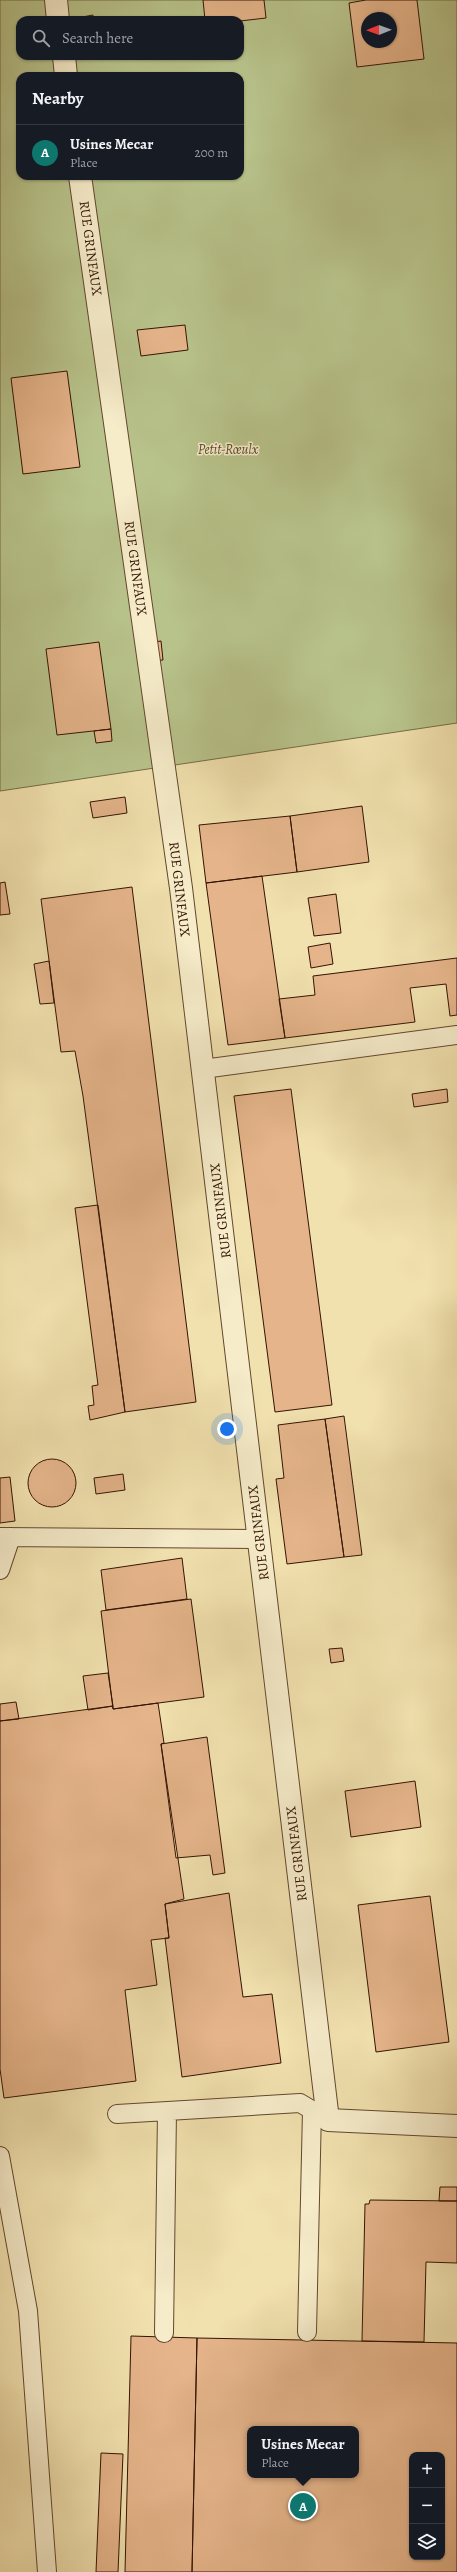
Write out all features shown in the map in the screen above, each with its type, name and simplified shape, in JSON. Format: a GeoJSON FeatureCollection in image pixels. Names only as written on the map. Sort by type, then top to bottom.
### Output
{"type":"FeatureCollection","features":[{"type":"Feature","properties":{"kind":"street"},"geometry":{"type":"LineString","coordinates":[[56,0],[58,16]]}},
{"type":"Feature","properties":{"kind":"street"},"geometry":{"type":"LineString","coordinates":[[64,60],[66,72]]}},
{"type":"Feature","properties":{"kind":"street","name":"RUE GRINFAUX"},"geometry":{"type":"LineString","coordinates":[[81,180],[181,888],[259,1539],[320,2115]]}},
{"type":"Feature","properties":{"kind":"street"},"geometry":{"type":"LineString","coordinates":[[320,2115],[457,2126]]}},
{"type":"Feature","properties":{"kind":"lane"},"geometry":{"type":"LineString","coordinates":[[203,1069],[457,1035]]}},
{"type":"Feature","properties":{"kind":"lane"},"geometry":{"type":"LineString","coordinates":[[0,1570],[5,1537],[259,1539]]}},
{"type":"Feature","properties":{"kind":"lane"},"geometry":{"type":"LineString","coordinates":[[117,2114],[300,2103],[320,2115],[307,2332]]}},
{"type":"Feature","properties":{"kind":"lane"},"geometry":{"type":"LineString","coordinates":[[164,2333],[166,2111]]}},
{"type":"Feature","properties":{"kind":"lane"},"geometry":{"type":"LineString","coordinates":[[0,2156],[28,2311],[47,2572]]}},
{"type":"Feature","properties":{"kind":"green space","name":"Petit-Rœulx"},"geometry":{"type":"Polygon","coordinates":[[[0,0],[457,0],[457,723],[0,791],[0,0]]]}},
{"type":"Feature","properties":{"kind":"building"},"geometry":{"type":"Polygon","coordinates":[[[203,0],[264,0],[266,18],[244,21],[244,16],[205,16],[203,0]]]}},
{"type":"Feature","properties":{"kind":"building"},"geometry":{"type":"Polygon","coordinates":[[[366,0],[417,0],[424,59],[357,67],[349,3],[366,0]]]}},
{"type":"Feature","properties":{"kind":"building"},"geometry":{"type":"Polygon","coordinates":[[[185,325],[188,350],[141,356],[137,330],[185,325]]]}},
{"type":"Feature","properties":{"kind":"building"},"geometry":{"type":"Polygon","coordinates":[[[67,371],[80,467],[23,474],[11,378],[67,371]]]}},
{"type":"Feature","properties":{"kind":"building"},"geometry":{"type":"Polygon","coordinates":[[[161,641],[163,660],[150,661],[148,643],[161,641]]]}},
{"type":"Feature","properties":{"kind":"building"},"geometry":{"type":"Polygon","coordinates":[[[99,642],[111,729],[57,735],[46,649],[99,642]]]}},
{"type":"Feature","properties":{"kind":"building"},"geometry":{"type":"Polygon","coordinates":[[[111,729],[112,741],[96,743],[94,731],[111,729]]]}},
{"type":"Feature","properties":{"kind":"building"},"geometry":{"type":"Polygon","coordinates":[[[125,797],[127,813],[93,818],[90,802],[125,797]]]}},
{"type":"Feature","properties":{"kind":"building"},"geometry":{"type":"Polygon","coordinates":[[[362,806],[369,862],[297,872],[290,816],[362,806]]]}},
{"type":"Feature","properties":{"kind":"building"},"geometry":{"type":"Polygon","coordinates":[[[290,816],[297,872],[206,883],[199,825],[290,816]]]}},
{"type":"Feature","properties":{"kind":"building"},"geometry":{"type":"Polygon","coordinates":[[[262,876],[285,1038],[228,1045],[206,883],[262,876]]]}},
{"type":"Feature","properties":{"kind":"building"},"geometry":{"type":"Polygon","coordinates":[[[5,882],[10,914],[0,915],[0,883],[5,882]]]}},
{"type":"Feature","properties":{"kind":"building"},"geometry":{"type":"Polygon","coordinates":[[[132,887],[196,1402],[125,1412],[83,1096],[75,1051],[61,1052],[41,899],[132,887]]]}},
{"type":"Feature","properties":{"kind":"building"},"geometry":{"type":"Polygon","coordinates":[[[336,894],[341,933],[314,936],[308,898],[336,894]]]}},
{"type":"Feature","properties":{"kind":"building"},"geometry":{"type":"Polygon","coordinates":[[[330,943],[333,964],[311,968],[308,947],[330,943]]]}},
{"type":"Feature","properties":{"kind":"building"},"geometry":{"type":"Polygon","coordinates":[[[457,958],[457,1015],[450,1016],[446,984],[410,988],[415,1022],[285,1038],[279,999],[315,995],[313,976],[457,958]]]}},
{"type":"Feature","properties":{"kind":"building"},"geometry":{"type":"Polygon","coordinates":[[[49,961],[54,1003],[40,1004],[34,964],[49,961]]]}},
{"type":"Feature","properties":{"kind":"building"},"geometry":{"type":"Polygon","coordinates":[[[291,1089],[332,1405],[275,1412],[234,1096],[291,1089]]]}},
{"type":"Feature","properties":{"kind":"building"},"geometry":{"type":"Polygon","coordinates":[[[447,1089],[448,1102],[414,1107],[412,1094],[447,1089]]]}},
{"type":"Feature","properties":{"kind":"building"},"geometry":{"type":"Polygon","coordinates":[[[98,1205],[125,1412],[90,1420],[88,1406],[94,1405],[92,1386],[98,1385],[75,1208],[98,1205]]]}},
{"type":"Feature","properties":{"kind":"building"},"geometry":{"type":"Polygon","coordinates":[[[344,1416],[362,1555],[344,1557],[325,1419],[344,1416]]]}},
{"type":"Feature","properties":{"kind":"building"},"geometry":{"type":"Polygon","coordinates":[[[325,1419],[344,1557],[287,1564],[276,1479],[284,1478],[278,1425],[325,1419]]]}},
{"type":"Feature","properties":{"kind":"building"},"geometry":{"type":"Polygon","coordinates":[[[52,1459],[61,1461],[69,1466],[74,1474],[76,1483],[74,1492],[69,1500],[61,1505],[52,1507],[43,1505],[35,1500],[30,1492],[28,1483],[30,1474],[35,1466],[43,1461],[52,1459]]]}},
{"type":"Feature","properties":{"kind":"building"},"geometry":{"type":"Polygon","coordinates":[[[123,1474],[125,1490],[96,1494],[94,1478],[123,1474]]]}},
{"type":"Feature","properties":{"kind":"building"},"geometry":{"type":"Polygon","coordinates":[[[10,1477],[15,1521],[0,1523],[0,1478],[10,1477]]]}},
{"type":"Feature","properties":{"kind":"building"},"geometry":{"type":"Polygon","coordinates":[[[182,1558],[187,1599],[106,1610],[101,1570],[182,1558]]]}},
{"type":"Feature","properties":{"kind":"building"},"geometry":{"type":"Polygon","coordinates":[[[191,1599],[204,1697],[113,1709],[101,1611],[191,1599]]]}},
{"type":"Feature","properties":{"kind":"building"},"geometry":{"type":"Polygon","coordinates":[[[342,1648],[344,1661],[331,1663],[329,1649],[342,1648]]]}},
{"type":"Feature","properties":{"kind":"building"},"geometry":{"type":"Polygon","coordinates":[[[108,1673],[113,1706],[88,1710],[83,1676],[108,1673]]]}},
{"type":"Feature","properties":{"kind":"building"},"geometry":{"type":"Polygon","coordinates":[[[16,1702],[19,1719],[0,1721],[0,1704],[16,1702]]]}},
{"type":"Feature","properties":{"kind":"building"},"geometry":{"type":"Polygon","coordinates":[[[158,1703],[164,1743],[161,1744],[184,1899],[165,1904],[169,1938],[151,1940],[157,1985],[125,1990],[136,2081],[4,2098],[0,2069],[0,1721],[113,1706],[113,1709],[158,1703]]]}},
{"type":"Feature","properties":{"kind":"building"},"geometry":{"type":"Polygon","coordinates":[[[207,1737],[225,1873],[213,1875],[210,1855],[176,1858],[161,1744],[207,1737]]]}},
{"type":"Feature","properties":{"kind":"building"},"geometry":{"type":"Polygon","coordinates":[[[415,1781],[421,1827],[351,1837],[345,1791],[415,1781]]]}},
{"type":"Feature","properties":{"kind":"building"},"geometry":{"type":"Polygon","coordinates":[[[229,1893],[243,1997],[272,1994],[281,2063],[182,2077],[165,1938],[169,1938],[165,1904],[229,1893]]]}},
{"type":"Feature","properties":{"kind":"building"},"geometry":{"type":"Polygon","coordinates":[[[430,1896],[449,2042],[376,2052],[358,1905],[430,1896]]]}},
{"type":"Feature","properties":{"kind":"building"},"geometry":{"type":"Polygon","coordinates":[[[440,2187],[457,2187],[457,2201],[439,2201],[440,2187]]]}},
{"type":"Feature","properties":{"kind":"building"},"geometry":{"type":"Polygon","coordinates":[[[370,2200],[457,2201],[457,2263],[426,2262],[424,2342],[362,2341],[365,2204],[369,2204],[370,2200]]]}},
{"type":"Feature","properties":{"kind":"building"},"geometry":{"type":"Polygon","coordinates":[[[131,2336],[197,2338],[192,2572],[125,2572],[131,2336]]]}},
{"type":"Feature","properties":{"kind":"building"},"geometry":{"type":"Polygon","coordinates":[[[197,2338],[457,2343],[457,2572],[192,2572],[197,2338]]]}},
{"type":"Feature","properties":{"kind":"building"},"geometry":{"type":"Polygon","coordinates":[[[101,2453],[123,2454],[118,2572],[96,2572],[101,2453]]]}},
{"type":"Feature","properties":{"kind":"place","name":"Usines Mecar"},"geometry":{"type":"Point","coordinates":[303,2506]}}]}
